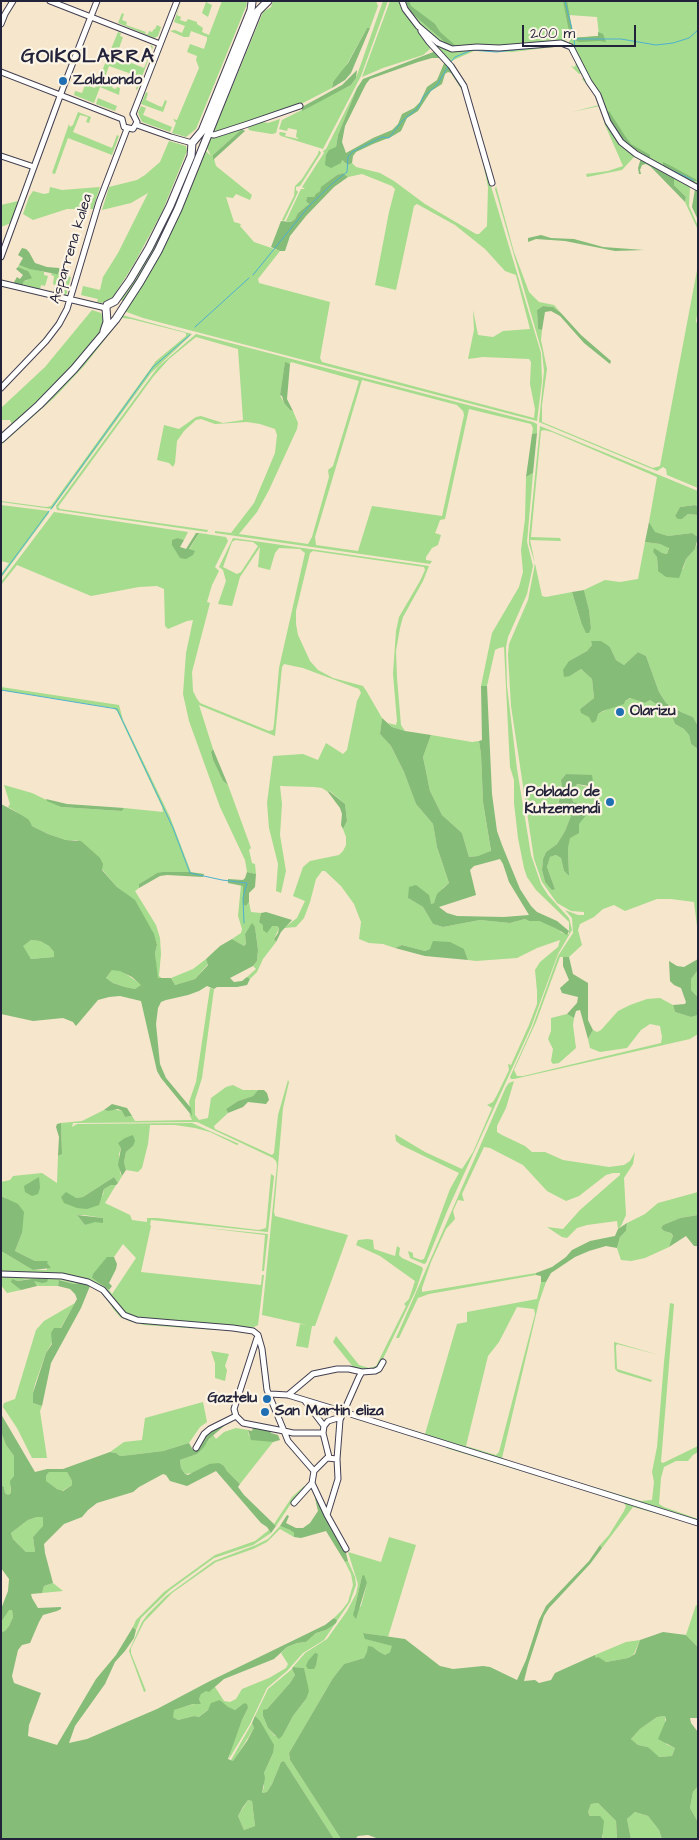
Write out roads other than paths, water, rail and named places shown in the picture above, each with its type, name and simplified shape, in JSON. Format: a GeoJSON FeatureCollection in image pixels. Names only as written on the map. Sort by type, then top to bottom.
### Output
{"type":"FeatureCollection","features":[{"type":"Feature","properties":{"kind":"main road"},"geometry":{"type":"LineString","coordinates":[[103,334],[110,303],[115,302],[140,265],[192,156],[192,146],[195,137],[198,136],[247,19],[252,2],[256,6],[265,4]]}},
{"type":"Feature","properties":{"kind":"main road"},"geometry":{"type":"LineString","coordinates":[[1,439],[50,395],[116,320],[149,267],[169,229],[202,154],[258,11],[265,4]]}},
{"type":"Feature","properties":{"kind":"main road"},"geometry":{"type":"LineString","coordinates":[[198,136],[208,137]]}},
{"type":"Feature","properties":{"kind":"main road"},"geometry":{"type":"LineString","coordinates":[[192,146],[202,154]]}},
{"type":"Feature","properties":{"kind":"main road"},"geometry":{"type":"LineString","coordinates":[[115,302],[121,304],[124,308]]}},
{"type":"Feature","properties":{"kind":"main road"},"geometry":{"type":"LineString","coordinates":[[107,312],[116,320]]}},
{"type":"Feature","properties":{"kind":"street"},"geometry":{"type":"LineString","coordinates":[[1,24],[13,1]]}},
{"type":"Feature","properties":{"kind":"street"},"geometry":{"type":"LineString","coordinates":[[50,1],[160,44]]}},
{"type":"Feature","properties":{"kind":"street"},"geometry":{"type":"LineString","coordinates":[[1,256],[97,1]]}},
{"type":"Feature","properties":{"kind":"street"},"geometry":{"type":"LineString","coordinates":[[133,114],[177,1]]}},
{"type":"Feature","properties":{"kind":"street"},"geometry":{"type":"LineString","coordinates":[[402,1],[405,9],[429,42],[450,65],[464,86],[492,183]]}},
{"type":"Feature","properties":{"kind":"street"},"geometry":{"type":"LineString","coordinates":[[418,26],[438,43],[452,49],[499,48],[560,43],[571,47],[598,95],[608,122],[621,142],[636,154],[698,188]]}},
{"type":"Feature","properties":{"kind":"street"},"geometry":{"type":"LineString","coordinates":[[1,72],[122,119]]}},
{"type":"Feature","properties":{"kind":"street"},"geometry":{"type":"LineString","coordinates":[[208,137],[300,106]]}},
{"type":"Feature","properties":{"kind":"street"},"geometry":{"type":"LineString","coordinates":[[127,114],[133,114],[137,119],[137,125],[133,129],[127,129],[122,125],[122,119],[127,114]]}},
{"type":"Feature","properties":{"kind":"street"},"geometry":{"type":"LineString","coordinates":[[137,125],[192,146]]}},
{"type":"Feature","properties":{"kind":"street","name":"Asparrena kalea"},"geometry":{"type":"LineString","coordinates":[[1,388],[34,356],[53,334],[64,316],[99,202],[127,129]]}},
{"type":"Feature","properties":{"kind":"street"},"geometry":{"type":"LineString","coordinates":[[1,156],[34,167]]}},
{"type":"Feature","properties":{"kind":"street"},"geometry":{"type":"LineString","coordinates":[[1,283],[70,300],[107,312]]}},
{"type":"Feature","properties":{"kind":"street"},"geometry":{"type":"LineString","coordinates":[[1,1274],[62,1276],[88,1282],[103,1290],[124,1315],[137,1320],[253,1331],[258,1335],[262,1349],[267,1390],[288,1441],[314,1471]]}},
{"type":"Feature","properties":{"kind":"street"},"geometry":{"type":"LineString","coordinates":[[258,1335],[234,1409],[236,1416],[243,1423],[294,1433],[323,1433]]}},
{"type":"Feature","properties":{"kind":"street"},"geometry":{"type":"LineString","coordinates":[[288,1395],[313,1374],[337,1369],[362,1372],[375,1371],[379,1369],[383,1362]]}},
{"type":"Feature","properties":{"kind":"street"},"geometry":{"type":"LineString","coordinates":[[327,1515],[338,1478],[340,1420],[362,1372]]}},
{"type":"Feature","properties":{"kind":"street"},"geometry":{"type":"LineString","coordinates":[[270,1394],[288,1395],[343,1414],[698,1523]]}},
{"type":"Feature","properties":{"kind":"street"},"geometry":{"type":"LineString","coordinates":[[305,1401],[324,1426]]}},
{"type":"Feature","properties":{"kind":"street"},"geometry":{"type":"LineString","coordinates":[[330,1457],[323,1433],[324,1426],[328,1421],[343,1414]]}},
{"type":"Feature","properties":{"kind":"street"},"geometry":{"type":"LineString","coordinates":[[196,1448],[204,1434],[210,1429],[236,1416]]}},
{"type":"Feature","properties":{"kind":"street"},"geometry":{"type":"LineString","coordinates":[[294,1503],[312,1483],[314,1471],[322,1461],[330,1457],[338,1459]]}},
{"type":"Feature","properties":{"kind":"street"},"geometry":{"type":"LineString","coordinates":[[312,1483],[346,1549]]}},
{"type":"Feature","properties":{"kind":"waterway"},"geometry":{"type":"LineString","coordinates":[[565,1],[572,29]]}},
{"type":"Feature","properties":{"kind":"waterway"},"geometry":{"type":"LineString","coordinates":[[575,37],[574,39],[621,39],[656,45],[673,43],[689,38],[698,30]]}},
{"type":"Feature","properties":{"kind":"waterway"},"geometry":{"type":"LineString","coordinates":[[574,39],[575,49]]}},
{"type":"Feature","properties":{"kind":"waterway"},"geometry":{"type":"LineString","coordinates":[[451,62],[455,57],[472,50],[496,52],[541,47]]}},
{"type":"Feature","properties":{"kind":"waterway"},"geometry":{"type":"LineString","coordinates":[[253,275],[309,206],[347,172],[348,157],[352,152],[382,137],[389,138],[402,121],[418,108],[423,97],[437,85],[449,65]]}},
{"type":"Feature","properties":{"kind":"waterway"},"geometry":{"type":"LineString","coordinates":[[669,169],[693,180]]}},
{"type":"Feature","properties":{"kind":"waterway"},"geometry":{"type":"LineString","coordinates":[[195,327],[249,278]]}},
{"type":"Feature","properties":{"kind":"waterway"},"geometry":{"type":"LineString","coordinates":[[51,509],[153,367],[190,335]]}},
{"type":"Feature","properties":{"kind":"waterway"},"geometry":{"type":"LineString","coordinates":[[1,576],[49,511]]}},
{"type":"Feature","properties":{"kind":"waterway"},"geometry":{"type":"LineString","coordinates":[[1,690],[117,709],[173,828],[190,873],[247,883],[243,898],[244,923]]}},
{"type":"Feature","properties":{"kind":"place","name":"Zalduondo"},"geometry":{"type":"Point","coordinates":[63,81]}},
{"type":"Feature","properties":{"kind":"place","name":"Olarizu"},"geometry":{"type":"Point","coordinates":[620,712]}},
{"type":"Feature","properties":{"kind":"place","name":"Poblado de Kutzemendi"},"geometry":{"type":"Point","coordinates":[610,802]}},
{"type":"Feature","properties":{"kind":"place","name":"Gaztelu"},"geometry":{"type":"Point","coordinates":[267,1399]}},
{"type":"Feature","properties":{"kind":"place","name":"San Martin eliza"},"geometry":{"type":"Point","coordinates":[265,1412]}},
{"type":"Feature","properties":{"kind":"district","name":"GOIKOLARRA"},"geometry":{"type":"Point","coordinates":[88,58]}}]}
